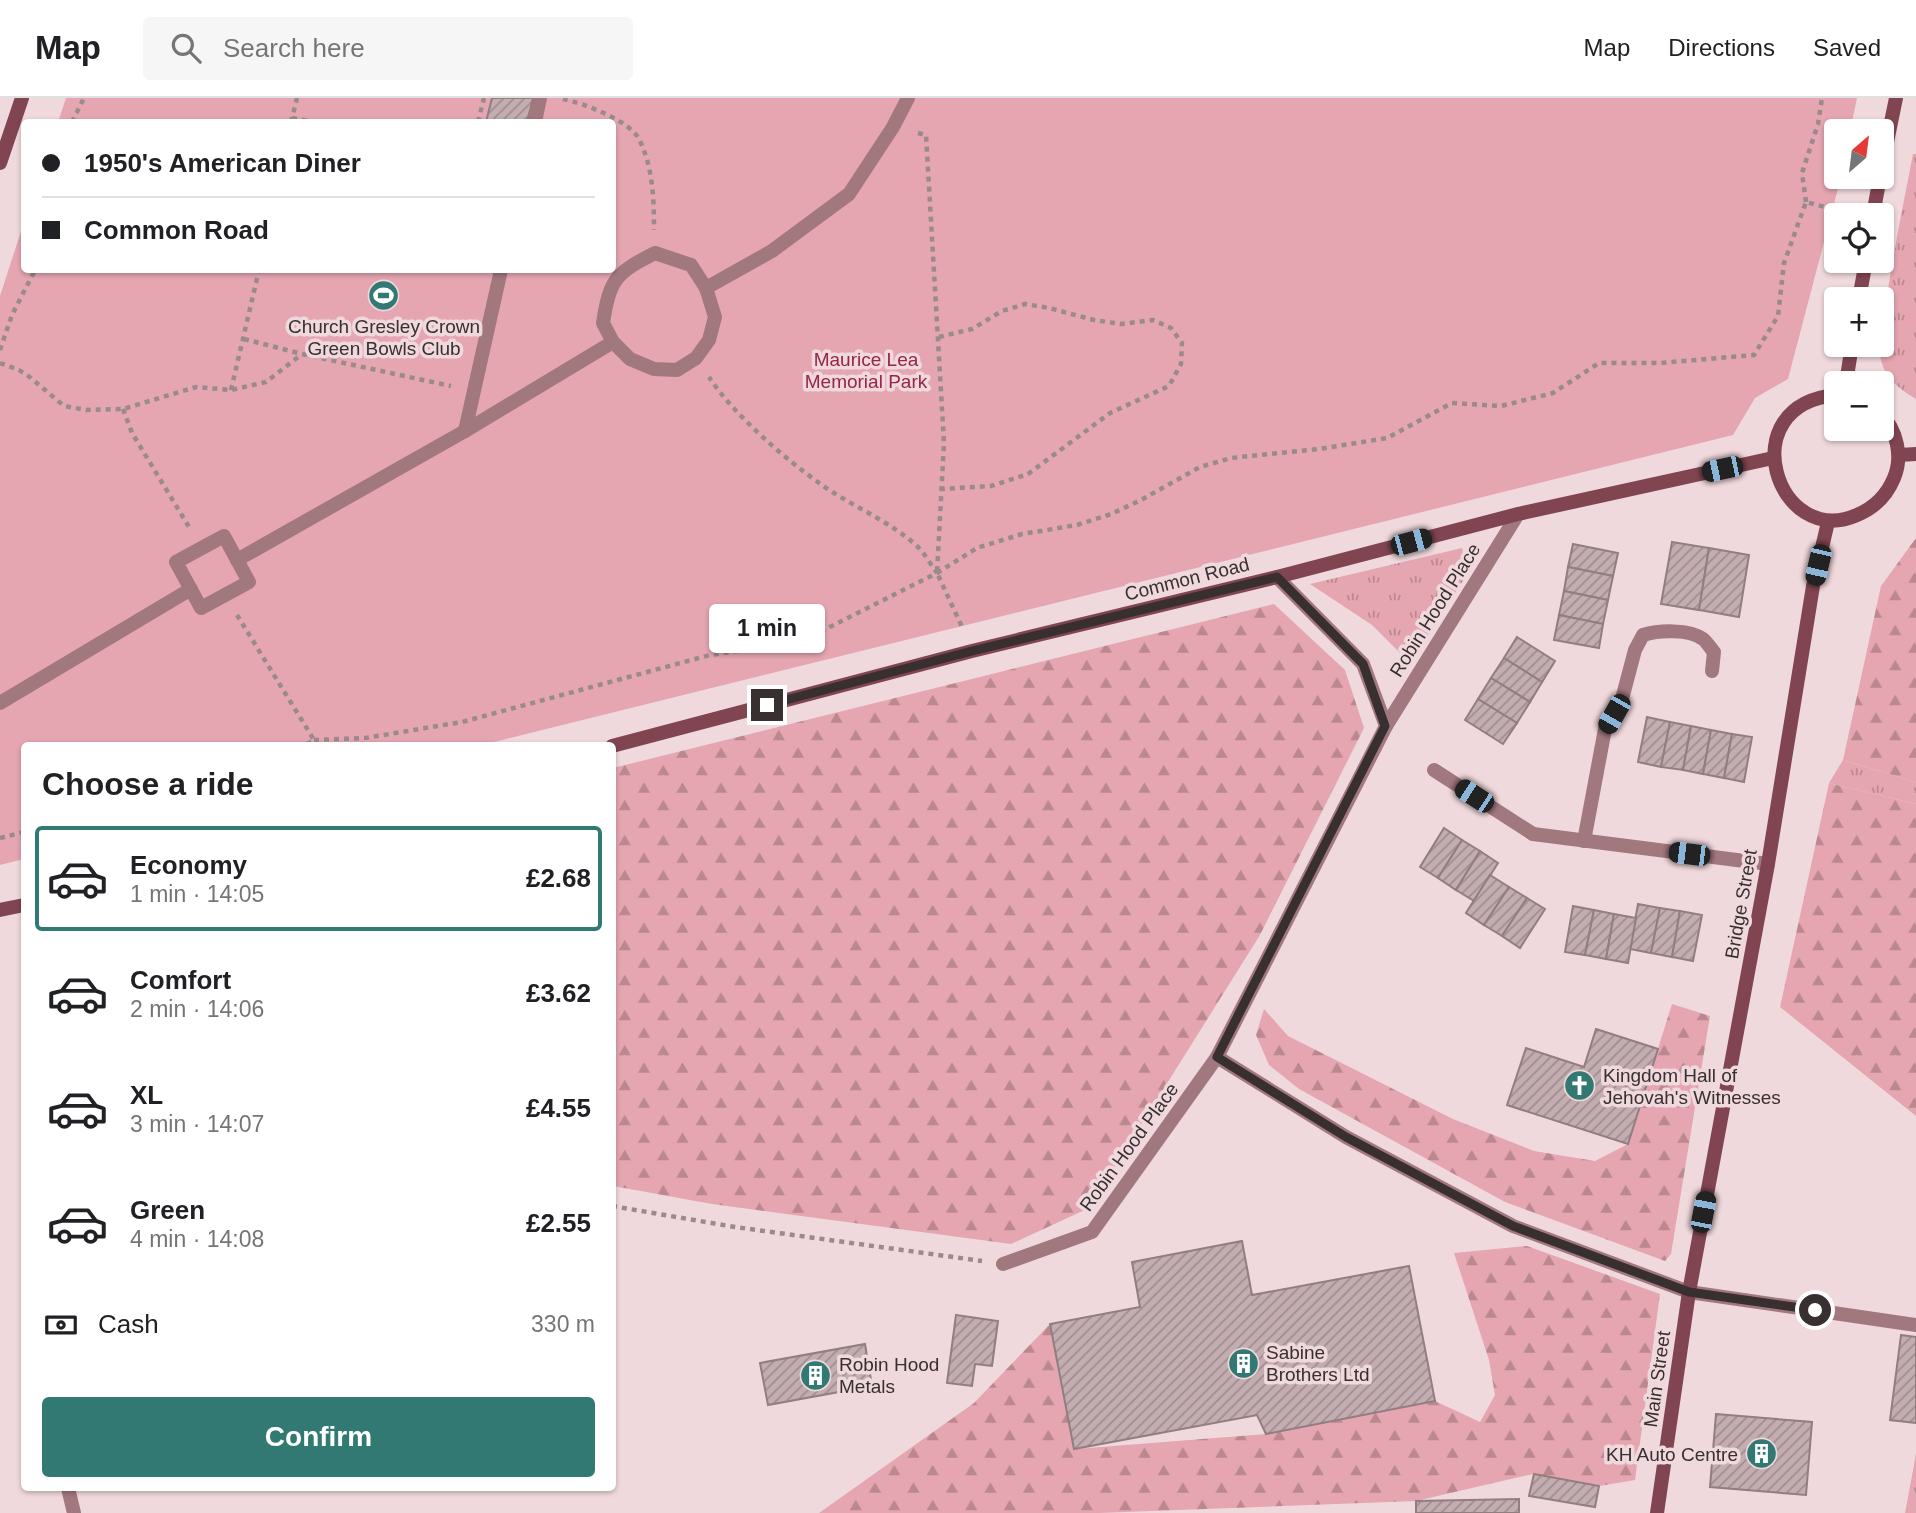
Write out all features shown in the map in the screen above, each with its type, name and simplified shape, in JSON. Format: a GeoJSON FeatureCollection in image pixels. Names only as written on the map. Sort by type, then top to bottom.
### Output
{"type":"FeatureCollection","features":[{"type":"Feature","properties":{"kind":"street"},"geometry":{"type":"LineString","coordinates":[[0,163],[22,98]]}},
{"type":"Feature","properties":{"kind":"street"},"geometry":{"type":"LineString","coordinates":[[536,119],[540,98]]}},
{"type":"Feature","properties":{"kind":"street"},"geometry":{"type":"LineString","coordinates":[[706,288],[772,251],[849,194],[894,127],[908,98]]}},
{"type":"Feature","properties":{"kind":"street"},"geometry":{"type":"LineString","coordinates":[[1892,119],[1896,98]]}},
{"type":"Feature","properties":{"kind":"street"},"geometry":{"type":"LineString","coordinates":[[655,253],[691,265],[706,288],[715,317],[709,340],[696,358],[677,370],[654,369],[630,359],[613,342],[603,323],[612,283],[625,268],[655,253]]}},
{"type":"Feature","properties":{"kind":"street"},"geometry":{"type":"LineString","coordinates":[[465,431],[500,273]]}},
{"type":"Feature","properties":{"kind":"street"},"geometry":{"type":"LineString","coordinates":[[237,560],[465,431],[613,342]]}},
{"type":"Feature","properties":{"kind":"street"},"geometry":{"type":"LineString","coordinates":[[1824,396],[1816,397],[1792,412],[1776,437],[1773,458],[1781,486],[1794,503],[1810,516],[1828,523],[1850,518],[1867,511],[1884,497],[1895,477],[1899,456],[1894,434]]}},
{"type":"Feature","properties":{"kind":"street"},"geometry":{"type":"LineString","coordinates":[[1899,456],[1916,454]]}},
{"type":"Feature","properties":{"kind":"street","name":"Common Road"},"geometry":{"type":"LineString","coordinates":[[616,745],[972,651],[1277,577],[1518,514],[1773,458]]}},
{"type":"Feature","properties":{"kind":"street","name":"Robin Hood Place"},"geometry":{"type":"LineString","coordinates":[[1003,1264],[1092,1232],[1217,1057],[1385,726],[1518,514]]}},
{"type":"Feature","properties":{"kind":"street","name":"Bridge Street"},"geometry":{"type":"LineString","coordinates":[[1689,1292],[1768,864],[1813,586],[1828,523]]}},
{"type":"Feature","properties":{"kind":"street"},"geometry":{"type":"LineString","coordinates":[[223,536],[249,582],[201,608],[176,562],[202,548],[223,536]]}},
{"type":"Feature","properties":{"kind":"street","name":"Robin Hood Place"},"geometry":{"type":"LineString","coordinates":[[1277,577],[1363,664],[1385,726]]}},
{"type":"Feature","properties":{"kind":"street"},"geometry":{"type":"LineString","coordinates":[[0,703],[191,589]]}},
{"type":"Feature","properties":{"kind":"street"},"geometry":{"type":"LineString","coordinates":[[1584,841],[1605,729],[1622,699],[1635,650],[1643,635],[1656,631],[1675,631],[1702,638],[1714,652],[1712,671]]}},
{"type":"Feature","properties":{"kind":"street"},"geometry":{"type":"LineString","coordinates":[[1434,770],[1533,834],[1768,864]]}},
{"type":"Feature","properties":{"kind":"street"},"geometry":{"type":"LineString","coordinates":[[0,910],[21,906]]}},
{"type":"Feature","properties":{"kind":"street"},"geometry":{"type":"LineString","coordinates":[[1217,1057],[1346,1137],[1513,1226],[1689,1292],[1916,1325]]}},
{"type":"Feature","properties":{"kind":"street","name":"Main Street"},"geometry":{"type":"LineString","coordinates":[[1657,1513],[1689,1292]]}},
{"type":"Feature","properties":{"kind":"street"},"geometry":{"type":"LineString","coordinates":[[69,1491],[74,1513]]}},
{"type":"Feature","properties":{"kind":"path"},"geometry":{"type":"LineString","coordinates":[[74,119],[84,98]]}},
{"type":"Feature","properties":{"kind":"path"},"geometry":{"type":"LineString","coordinates":[[292,119],[296,98]]}},
{"type":"Feature","properties":{"kind":"path"},"geometry":{"type":"LineString","coordinates":[[479,119],[484,98]]}},
{"type":"Feature","properties":{"kind":"path"},"geometry":{"type":"LineString","coordinates":[[556,98],[616,119]]}},
{"type":"Feature","properties":{"kind":"path"},"geometry":{"type":"LineString","coordinates":[[310,742],[365,738],[462,722],[710,655],[800,642],[937,573],[977,548],[1022,534],[1077,525],[1111,514],[1200,467],[1231,458],[1387,439],[1452,403],[1501,406],[1553,393],[1600,363],[1660,363],[1754,355],[1778,316],[1784,263],[1806,202],[1802,173],[1818,124],[1822,98]]}},
{"type":"Feature","properties":{"kind":"path"},"geometry":{"type":"LineString","coordinates":[[616,119],[638,137],[654,190],[655,253]]}},
{"type":"Feature","properties":{"kind":"path"},"geometry":{"type":"LineString","coordinates":[[894,127],[926,135],[944,443],[937,573]]}},
{"type":"Feature","properties":{"kind":"path"},"geometry":{"type":"LineString","coordinates":[[1806,202],[1824,206]]}},
{"type":"Feature","properties":{"kind":"path"},"geometry":{"type":"LineString","coordinates":[[0,350],[12,315],[33,273]]}},
{"type":"Feature","properties":{"kind":"path"},"geometry":{"type":"LineString","coordinates":[[231,390],[258,273]]}},
{"type":"Feature","properties":{"kind":"path"},"geometry":{"type":"LineString","coordinates":[[939,337],[972,329],[1002,312],[1025,304],[1121,324],[1153,320],[1171,328],[1182,343],[1181,364],[1169,386],[1110,413],[1028,474],[991,486],[941,489]]}},
{"type":"Feature","properties":{"kind":"path"},"geometry":{"type":"LineString","coordinates":[[244,339],[474,391]]}},
{"type":"Feature","properties":{"kind":"path"},"geometry":{"type":"LineString","coordinates":[[0,363],[31,378],[64,406],[86,410],[123,409],[196,387],[231,390],[266,382],[302,354]]}},
{"type":"Feature","properties":{"kind":"path"},"geometry":{"type":"LineString","coordinates":[[696,358],[715,386],[786,457],[823,486],[919,547],[937,573],[972,651]]}},
{"type":"Feature","properties":{"kind":"path"},"geometry":{"type":"LineString","coordinates":[[123,409],[132,433],[202,548]]}},
{"type":"Feature","properties":{"kind":"path"},"geometry":{"type":"LineString","coordinates":[[224,595],[314,740]]}},
{"type":"Feature","properties":{"kind":"path"},"geometry":{"type":"LineString","coordinates":[[0,838],[21,833]]}},
{"type":"Feature","properties":{"kind":"path"},"geometry":{"type":"LineString","coordinates":[[616,1207],[735,1227],[1003,1264]]}},
{"type":"Feature","properties":{"kind":"green space","name":"Maurice Lea Memorial Park"},"geometry":{"type":"Polygon","coordinates":[[[66,98],[1857,98],[1853,119],[1824,119],[1824,189],[1838,189],[1834,203],[1824,203],[1824,242],[1788,379],[1755,398],[1733,435],[494,742],[21,742],[21,860],[0,865],[0,296],[21,231],[21,273],[616,273],[616,119],[59,119],[66,98]]]}},
{"type":"Feature","properties":{"kind":"green space"},"geometry":{"type":"Polygon","coordinates":[[[1913,154],[1916,154],[1916,399],[1894,382],[1894,371],[1886,371],[1880,357],[1894,357],[1894,287],[1888,287],[1891,273],[1894,273],[1894,254],[1913,154]]]}},
{"type":"Feature","properties":{"kind":"green space"},"geometry":{"type":"Polygon","coordinates":[[[1916,538],[1916,782],[1843,760],[1881,586],[1916,538]]]}},
{"type":"Feature","properties":{"kind":"green space"},"geometry":{"type":"Polygon","coordinates":[[[1462,548],[1468,573],[1410,663],[1372,625],[1310,584],[1462,548]]]}},
{"type":"Feature","properties":{"kind":"green space"},"geometry":{"type":"Polygon","coordinates":[[[1274,604],[1345,670],[1364,728],[1260,935],[1089,1208],[1011,1244],[712,1204],[616,1187],[616,767],[1274,604]]]}},
{"type":"Feature","properties":{"kind":"green space"},"geometry":{"type":"Polygon","coordinates":[[[1843,760],[1916,782],[1916,804],[1829,783],[1843,760]]]}},
{"type":"Feature","properties":{"kind":"green space"},"geometry":{"type":"Polygon","coordinates":[[[1829,783],[1916,804],[1916,1116],[1780,1007],[1829,783]]]}},
{"type":"Feature","properties":{"kind":"green space"},"geometry":{"type":"Polygon","coordinates":[[[1672,1004],[1710,1016],[1671,1254],[1665,1261],[1505,1202],[1299,1089],[1269,1065],[1256,1035],[1264,1009],[1288,1036],[1453,1119],[1534,1151],[1595,1161],[1628,1144],[1672,1004]]]}},
{"type":"Feature","properties":{"kind":"green space"},"geometry":{"type":"Polygon","coordinates":[[[1527,1246],[1660,1294],[1635,1480],[1599,1486],[1533,1474],[1416,1501],[1099,1513],[819,1513],[974,1403],[1050,1324],[1075,1449],[1266,1434],[1435,1401],[1480,1422],[1495,1395],[1489,1360],[1454,1253],[1527,1246]]]}},
{"type":"Feature","properties":{"kind":"green space"},"geometry":{"type":"Polygon","coordinates":[[[1916,1454],[1916,1513],[1905,1513],[1916,1454]]]}},
{"type":"Feature","properties":{"kind":"building"},"geometry":{"type":"Polygon","coordinates":[[[492,98],[533,98],[528,119],[487,119],[492,98]]]}},
{"type":"Feature","properties":{"kind":"building"},"geometry":{"type":"Polygon","coordinates":[[[1672,542],[1709,548],[1699,610],[1661,604],[1672,542]]]}},
{"type":"Feature","properties":{"kind":"building"},"geometry":{"type":"Polygon","coordinates":[[[1573,544],[1618,553],[1613,576],[1568,567],[1573,544]]]}},
{"type":"Feature","properties":{"kind":"building"},"geometry":{"type":"Polygon","coordinates":[[[1709,548],[1749,555],[1739,617],[1699,610],[1709,548]]]}},
{"type":"Feature","properties":{"kind":"building"},"geometry":{"type":"Polygon","coordinates":[[[1568,567],[1613,576],[1608,600],[1564,591],[1568,567]]]}},
{"type":"Feature","properties":{"kind":"building"},"geometry":{"type":"Polygon","coordinates":[[[1564,591],[1608,600],[1603,624],[1559,615],[1564,591]]]}},
{"type":"Feature","properties":{"kind":"building"},"geometry":{"type":"Polygon","coordinates":[[[1559,615],[1603,624],[1599,648],[1554,640],[1559,615]]]}},
{"type":"Feature","properties":{"kind":"building"},"geometry":{"type":"Polygon","coordinates":[[[1517,637],[1555,661],[1542,682],[1504,658],[1517,637]]]}},
{"type":"Feature","properties":{"kind":"building"},"geometry":{"type":"Polygon","coordinates":[[[1504,658],[1542,682],[1530,702],[1491,678],[1504,658]]]}},
{"type":"Feature","properties":{"kind":"building"},"geometry":{"type":"Polygon","coordinates":[[[1491,678],[1530,702],[1517,723],[1478,699],[1491,678]]]}},
{"type":"Feature","properties":{"kind":"building"},"geometry":{"type":"Polygon","coordinates":[[[1478,699],[1517,723],[1503,744],[1465,720],[1478,699]]]}},
{"type":"Feature","properties":{"kind":"building"},"geometry":{"type":"Polygon","coordinates":[[[1647,717],[1670,722],[1661,767],[1638,762],[1647,717]]]}},
{"type":"Feature","properties":{"kind":"building"},"geometry":{"type":"Polygon","coordinates":[[[1670,722],[1691,726],[1683,770],[1661,767],[1670,722]]]}},
{"type":"Feature","properties":{"kind":"building"},"geometry":{"type":"Polygon","coordinates":[[[1691,726],[1711,730],[1703,774],[1683,770],[1691,726]]]}},
{"type":"Feature","properties":{"kind":"building"},"geometry":{"type":"Polygon","coordinates":[[[1711,730],[1732,734],[1724,778],[1703,774],[1711,730]]]}},
{"type":"Feature","properties":{"kind":"building"},"geometry":{"type":"Polygon","coordinates":[[[1732,734],[1752,737],[1744,782],[1724,778],[1732,734]]]}},
{"type":"Feature","properties":{"kind":"building"},"geometry":{"type":"Polygon","coordinates":[[[1444,828],[1462,840],[1438,878],[1420,867],[1444,828]]]}},
{"type":"Feature","properties":{"kind":"building"},"geometry":{"type":"Polygon","coordinates":[[[1462,840],[1480,851],[1456,890],[1438,878],[1462,840]]]}},
{"type":"Feature","properties":{"kind":"building"},"geometry":{"type":"Polygon","coordinates":[[[1480,851],[1498,863],[1474,901],[1456,890],[1480,851]]]}},
{"type":"Feature","properties":{"kind":"building"},"geometry":{"type":"Polygon","coordinates":[[[1490,875],[1509,887],[1484,925],[1466,913],[1490,875]]]}},
{"type":"Feature","properties":{"kind":"building"},"geometry":{"type":"Polygon","coordinates":[[[1509,887],[1527,898],[1502,936],[1484,925],[1509,887]]]}},
{"type":"Feature","properties":{"kind":"building"},"geometry":{"type":"Polygon","coordinates":[[[1527,898],[1545,909],[1520,948],[1502,936],[1527,898]]]}},
{"type":"Feature","properties":{"kind":"building"},"geometry":{"type":"Polygon","coordinates":[[[1638,904],[1660,908],[1651,953],[1630,949],[1638,904]]]}},
{"type":"Feature","properties":{"kind":"building"},"geometry":{"type":"Polygon","coordinates":[[[1573,906],[1594,910],[1585,955],[1565,952],[1573,906]]]}},
{"type":"Feature","properties":{"kind":"building"},"geometry":{"type":"Polygon","coordinates":[[[1660,908],[1680,911],[1672,957],[1651,953],[1660,908]]]}},
{"type":"Feature","properties":{"kind":"building"},"geometry":{"type":"Polygon","coordinates":[[[1594,910],[1614,914],[1606,959],[1585,955],[1594,910]]]}},
{"type":"Feature","properties":{"kind":"building"},"geometry":{"type":"Polygon","coordinates":[[[1680,911],[1702,915],[1693,961],[1672,957],[1680,911]]]}},
{"type":"Feature","properties":{"kind":"building"},"geometry":{"type":"Polygon","coordinates":[[[1614,914],[1636,918],[1628,963],[1606,959],[1614,914]]]}},
{"type":"Feature","properties":{"kind":"building","name":"Kingdom Hall of Jehovah's Witnesses"},"geometry":{"type":"Polygon","coordinates":[[[1596,1029],[1658,1049],[1628,1144],[1507,1105],[1526,1048],[1584,1067],[1596,1029]]]}},
{"type":"Feature","properties":{"kind":"building","name":"Sabine Brothers Ltd"},"geometry":{"type":"Polygon","coordinates":[[[1242,1241],[1252,1295],[1409,1266],[1435,1401],[1266,1434],[1257,1415],[1074,1449],[1050,1324],[1140,1307],[1132,1262],[1242,1241]]]}},
{"type":"Feature","properties":{"kind":"building"},"geometry":{"type":"Polygon","coordinates":[[[956,1315],[998,1321],[992,1366],[975,1364],[972,1386],[947,1383],[956,1315]]]}},
{"type":"Feature","properties":{"kind":"building"},"geometry":{"type":"Polygon","coordinates":[[[1901,1335],[1916,1337],[1916,1423],[1890,1420],[1901,1335]]]}},
{"type":"Feature","properties":{"kind":"building","name":"Robin Hood Metals"},"geometry":{"type":"Polygon","coordinates":[[[865,1344],[872,1386],[768,1405],[760,1363],[865,1344]]]}},
{"type":"Feature","properties":{"kind":"building","name":"KH Auto Centre"},"geometry":{"type":"Polygon","coordinates":[[[1716,1414],[1812,1422],[1806,1495],[1710,1487],[1716,1414]]]}},
{"type":"Feature","properties":{"kind":"building"},"geometry":{"type":"Polygon","coordinates":[[[1534,1474],[1599,1486],[1595,1507],[1529,1496],[1534,1474]]]}},
{"type":"Feature","properties":{"kind":"building"},"geometry":{"type":"Polygon","coordinates":[[[1519,1499],[1519,1513],[1416,1513],[1416,1501],[1519,1499]]]}},
{"type":"Feature","properties":{"kind":"place","name":"Church Gresley Crown Green Bowls Club"},"geometry":{"type":"Point","coordinates":[384,295]}},
{"type":"Feature","properties":{"kind":"place","name":"Kingdom Hall of Jehovah's Witnesses"},"geometry":{"type":"Point","coordinates":[1580,1086]}},
{"type":"Feature","properties":{"kind":"place","name":"Sabine Brothers Ltd"},"geometry":{"type":"Point","coordinates":[1243,1363]}},
{"type":"Feature","properties":{"kind":"place","name":"Robin Hood Metals"},"geometry":{"type":"Point","coordinates":[816,1375]}},
{"type":"Feature","properties":{"kind":"place","name":"KH Auto Centre"},"geometry":{"type":"Point","coordinates":[1761,1454]}},
{"type":"Feature","properties":{"kind":"route"},"geometry":{"type":"LineString","coordinates":[[767,705],[972,651],[1277,577],[1363,664],[1385,726],[1217,1057],[1346,1137],[1513,1226],[1689,1292],[1815,1310]]}}]}
